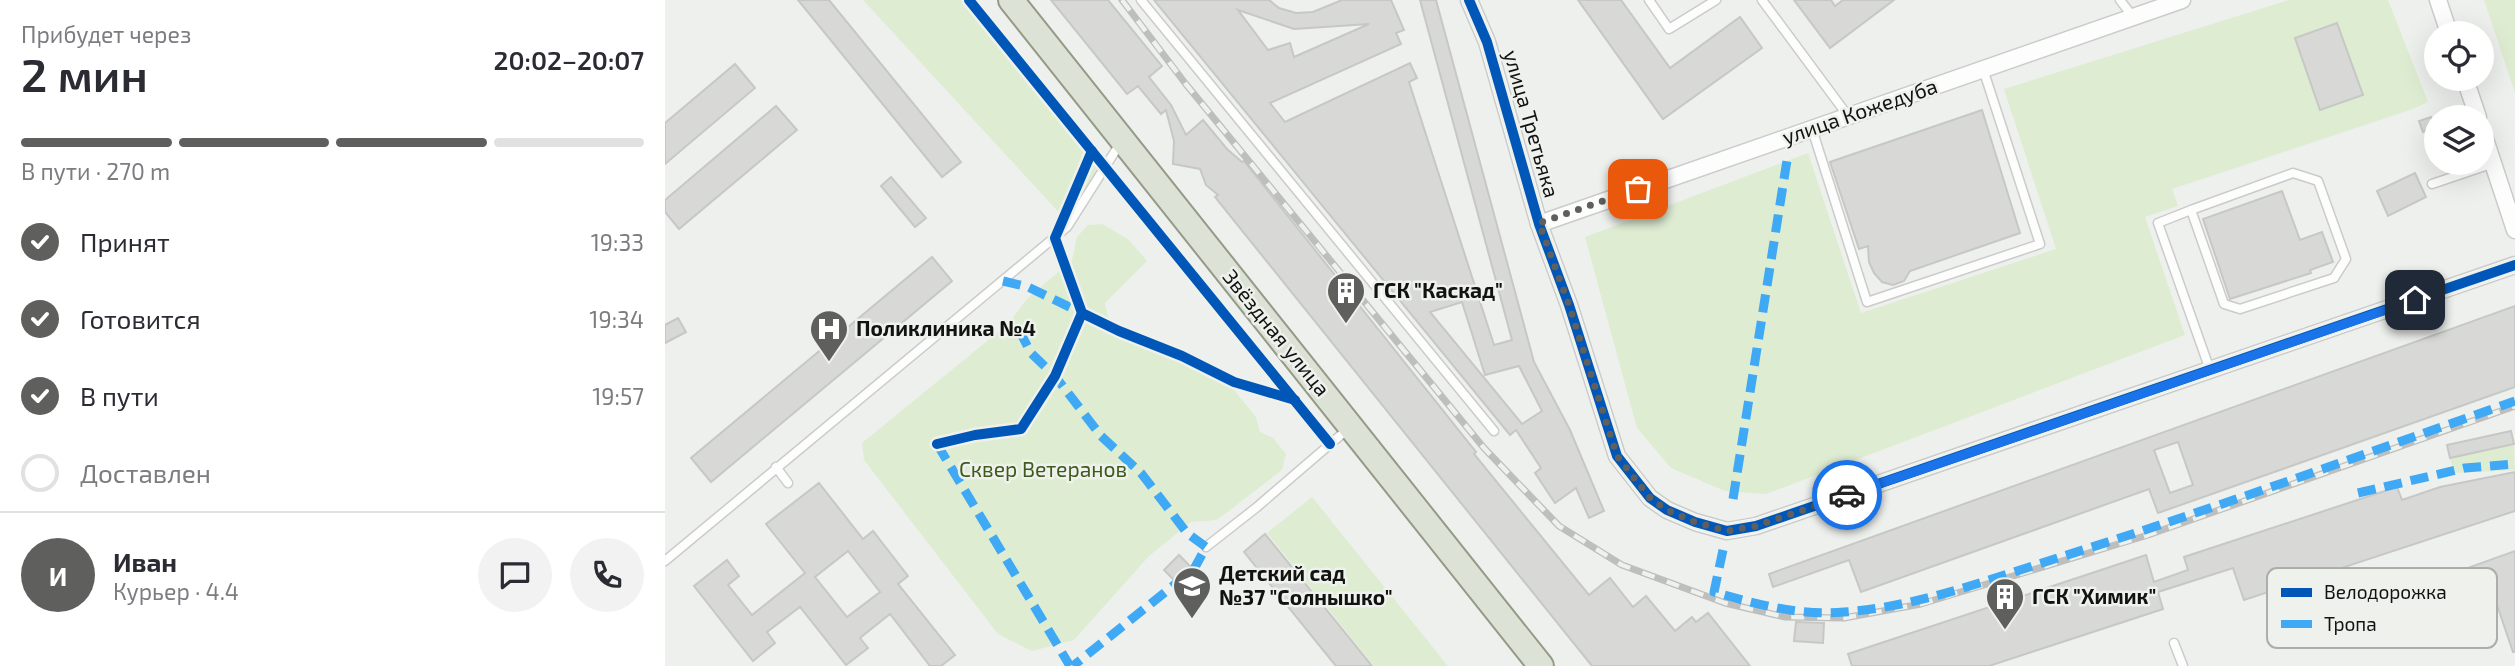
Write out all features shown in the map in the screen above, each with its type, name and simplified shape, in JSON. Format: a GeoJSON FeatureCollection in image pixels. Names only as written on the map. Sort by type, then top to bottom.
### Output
{"type":"FeatureCollection","features":[{"type":"Feature","properties":{"kind":"main road","name":"Звёздная улица"},"geometry":{"type":"LineString","coordinates":[[1011,0],[1541,666]]}},
{"type":"Feature","properties":{"kind":"street","name":"улица Третьяка"},"geometry":{"type":"LineString","coordinates":[[1469,0],[1487,42],[1539,223],[1569,305],[1617,456],[1650,498],[1667,510],[1727,531],[1756,526],[2515,265]]}},
{"type":"Feature","properties":{"kind":"street","name":"улица Кожедуба"},"geometry":{"type":"LineString","coordinates":[[1539,223],[2182,0]]}},
{"type":"Feature","properties":{"kind":"street"},"geometry":{"type":"LineString","coordinates":[[2438,0],[2445,21]]}},
{"type":"Feature","properties":{"kind":"street"},"geometry":{"type":"LineString","coordinates":[[2494,163],[2515,230]]}},
{"type":"Feature","properties":{"kind":"lane"},"geometry":{"type":"LineString","coordinates":[[1141,0],[1494,431]]}},
{"type":"Feature","properties":{"kind":"lane"},"geometry":{"type":"LineString","coordinates":[[1649,0],[1669,29],[1716,0]]}},
{"type":"Feature","properties":{"kind":"lane"},"geometry":{"type":"LineString","coordinates":[[1762,0],[1848,116]]}},
{"type":"Feature","properties":{"kind":"lane"},"geometry":{"type":"LineString","coordinates":[[2120,0],[2133,17]]}},
{"type":"Feature","properties":{"kind":"lane"},"geometry":{"type":"LineString","coordinates":[[1812,129],[1867,302],[2040,244],[1983,69]]}},
{"type":"Feature","properties":{"kind":"lane"},"geometry":{"type":"LineString","coordinates":[[665,561],[1067,227],[1122,139]]}},
{"type":"Feature","properties":{"kind":"lane"},"geometry":{"type":"LineString","coordinates":[[2190,210],[2224,304],[2240,309],[2334,278],[2346,260],[2318,181],[2293,173],[2190,210],[2158,223],[2210,370]]}},
{"type":"Feature","properties":{"kind":"lane"},"geometry":{"type":"LineString","coordinates":[[2431,184],[2458,175]]}},
{"type":"Feature","properties":{"kind":"lane"},"geometry":{"type":"LineString","coordinates":[[1206,547],[1351,426]]}},
{"type":"Feature","properties":{"kind":"lane"},"geometry":{"type":"LineString","coordinates":[[776,467],[788,483]]}},
{"type":"Feature","properties":{"kind":"lane"},"geometry":{"type":"LineString","coordinates":[[2175,643],[2183,666]]}},
{"type":"Feature","properties":{"kind":"green space"},"geometry":{"type":"Polygon","coordinates":[[[863,0],[976,0],[1105,158],[1065,219],[863,0]]]}},
{"type":"Feature","properties":{"kind":"green space"},"geometry":{"type":"Polygon","coordinates":[[[2289,0],[2388,0],[2428,102],[2172,189],[2178,206],[2145,217],[2185,335],[1766,494],[1725,491],[1671,468],[1637,428],[1585,237],[1808,153],[1861,313],[2056,249],[2004,89],[2289,0]]]}},
{"type":"Feature","properties":{"kind":"green space"},"geometry":{"type":"Polygon","coordinates":[[[2484,0],[2515,0],[2515,93],[2494,30],[2494,21],[2491,21],[2484,0]]]}},
{"type":"Feature","properties":{"kind":"green space","name":"Сквер Ветеранов"},"geometry":{"type":"Polygon","coordinates":[[[1102,224],[1128,239],[1147,261],[1105,303],[1109,321],[1182,349],[1230,385],[1256,417],[1260,432],[1273,438],[1286,454],[1282,470],[1217,520],[1191,522],[1149,556],[1074,640],[1032,651],[998,634],[864,460],[862,443],[1008,324],[1027,299],[1072,260],[1077,237],[1088,225],[1102,224]]]}},
{"type":"Feature","properties":{"kind":"green space"},"geometry":{"type":"Polygon","coordinates":[[[2514,444],[2515,470],[2454,473],[2450,458],[2514,444]]]}},
{"type":"Feature","properties":{"kind":"green space"},"geometry":{"type":"Polygon","coordinates":[[[1312,497],[1448,666],[1374,666],[1267,533],[1312,497]]]}},
{"type":"Feature","properties":{"kind":"building"},"geometry":{"type":"Polygon","coordinates":[[[798,0],[829,0],[961,162],[942,177],[798,0]]]}},
{"type":"Feature","properties":{"kind":"building","name":"ГСК \"Каскад\""},"geometry":{"type":"Polygon","coordinates":[[[1051,0],[1108,0],[1162,66],[1149,77],[1171,105],[1186,135],[1203,120],[1227,149],[1244,161],[1476,452],[1474,454],[1589,595],[1610,578],[1633,607],[1646,596],[1675,631],[1692,617],[1696,622],[1708,613],[1750,666],[1592,666],[1215,197],[1218,195],[1206,185],[1200,169],[1173,164],[1174,141],[1166,110],[1161,114],[1138,86],[1127,94],[1051,0]]]}},
{"type":"Feature","properties":{"kind":"building"},"geometry":{"type":"Polygon","coordinates":[[[1154,0],[1269,0],[1279,8],[1296,13],[1313,12],[1342,0],[1391,0],[1404,30],[1396,33],[1401,44],[1270,103],[1285,122],[1410,63],[1417,78],[1409,82],[1494,345],[1512,340],[1420,0],[1436,0],[1534,362],[1570,430],[1604,511],[1589,518],[1576,488],[1555,503],[1535,473],[1541,468],[1516,430],[1510,435],[1154,0]],[[1238,10],[1268,50],[1290,43],[1294,57],[1369,24],[1294,29],[1238,10]],[[1462,302],[1430,312],[1522,424],[1542,411],[1519,366],[1485,375],[1462,302]]]}},
{"type":"Feature","properties":{"kind":"building"},"geometry":{"type":"Polygon","coordinates":[[[1578,0],[1621,0],[1670,68],[1740,17],[1762,48],[1663,119],[1578,0]]]}},
{"type":"Feature","properties":{"kind":"building"},"geometry":{"type":"Polygon","coordinates":[[[1794,0],[1831,0],[1835,6],[1843,0],[1894,0],[1830,48],[1794,0]]]}},
{"type":"Feature","properties":{"kind":"building"},"geometry":{"type":"Polygon","coordinates":[[[2337,23],[2363,95],[2320,110],[2295,38],[2337,23]]]}},
{"type":"Feature","properties":{"kind":"building"},"geometry":{"type":"Polygon","coordinates":[[[735,64],[755,88],[665,164],[665,123],[735,64]]]}},
{"type":"Feature","properties":{"kind":"building"},"geometry":{"type":"Polygon","coordinates":[[[776,106],[797,130],[679,229],[665,212],[665,200],[776,106]]]}},
{"type":"Feature","properties":{"kind":"building"},"geometry":{"type":"Polygon","coordinates":[[[1982,110],[2020,233],[1910,271],[1904,281],[1893,285],[1882,282],[1869,262],[1868,246],[1859,249],[1830,162],[1982,110]]]}},
{"type":"Feature","properties":{"kind":"building"},"geometry":{"type":"Polygon","coordinates":[[[2424,119],[2424,132],[2423,132],[2419,121],[2424,119]]]}},
{"type":"Feature","properties":{"kind":"building"},"geometry":{"type":"Polygon","coordinates":[[[2415,173],[2426,197],[2388,216],[2377,191],[2415,173]]]}},
{"type":"Feature","properties":{"kind":"building"},"geometry":{"type":"Polygon","coordinates":[[[891,177],[926,218],[915,227],[881,186],[891,177]]]}},
{"type":"Feature","properties":{"kind":"building"},"geometry":{"type":"Polygon","coordinates":[[[2282,191],[2300,240],[2322,232],[2333,262],[2310,270],[2311,273],[2230,299],[2203,219],[2282,191]]]}},
{"type":"Feature","properties":{"kind":"building"},"geometry":{"type":"Polygon","coordinates":[[[932,257],[952,281],[711,482],[691,458],[932,257]]]}},
{"type":"Feature","properties":{"kind":"building"},"geometry":{"type":"Polygon","coordinates":[[[2515,306],[2515,387],[2158,513],[2149,489],[1861,592],[1849,560],[1773,587],[1769,574],[2515,306]],[[2178,442],[2154,450],[2170,493],[2193,485],[2178,442]]]}},
{"type":"Feature","properties":{"kind":"building"},"geometry":{"type":"Polygon","coordinates":[[[678,318],[686,332],[665,343],[665,325],[678,318]]]}},
{"type":"Feature","properties":{"kind":"building"},"geometry":{"type":"Polygon","coordinates":[[[2511,431],[2514,444],[2450,458],[2447,445],[2511,431]]]}},
{"type":"Feature","properties":{"kind":"building"},"geometry":{"type":"Polygon","coordinates":[[[2515,472],[2515,511],[2341,568],[2267,568],[2267,592],[2244,600],[2233,568],[2158,592],[2163,609],[1989,666],[1852,666],[1848,654],[2146,555],[2154,582],[2188,570],[2184,557],[2397,487],[2402,500],[2440,487],[2515,472]]]}},
{"type":"Feature","properties":{"kind":"building"},"geometry":{"type":"Polygon","coordinates":[[[819,483],[863,539],[873,531],[908,576],[898,584],[955,655],[941,666],[930,666],[890,614],[860,638],[868,648],[846,665],[800,607],[767,632],[775,643],[753,661],[694,586],[727,560],[739,576],[728,585],[752,615],[805,573],[766,524],[819,483]],[[848,551],[815,577],[847,617],[880,592],[848,551]]]}},
{"type":"Feature","properties":{"kind":"building"},"geometry":{"type":"Polygon","coordinates":[[[1265,534],[1372,666],[1336,666],[1323,650],[1244,552],[1265,534]]]}},
{"type":"Feature","properties":{"kind":"building"},"geometry":{"type":"Polygon","coordinates":[[[2515,551],[2515,652],[2497,605],[2497,568],[2467,568],[2515,551]]]}},
{"type":"Feature","properties":{"kind":"building"},"geometry":{"type":"Polygon","coordinates":[[[1179,555],[1190,566],[1175,581],[1164,570],[1179,555]]]}},
{"type":"Feature","properties":{"kind":"building"},"geometry":{"type":"Polygon","coordinates":[[[1796,622],[1824,623],[1823,643],[1794,641],[1796,622]]]}},
{"type":"Feature","properties":{"kind":"railway"},"geometry":{"type":"LineString","coordinates":[[1122,0],[1185,83],[1484,448],[1559,526],[1622,565],[1725,603],[1785,617],[1844,618],[1921,604],[2148,535],[2515,406]]}},
{"type":"Feature","properties":{"kind":"marked path"},"geometry":{"type":"LineString","coordinates":[[1733,499],[1788,154]]}},
{"type":"Feature","properties":{"kind":"marked path"},"geometry":{"type":"LineString","coordinates":[[1003,281],[1028,287],[1082,313]]}},
{"type":"Feature","properties":{"kind":"marked path"},"geometry":{"type":"LineString","coordinates":[[1019,330],[1031,353],[1055,376],[1101,436],[1141,473],[1187,533],[1206,547],[1194,569],[1073,666]]}},
{"type":"Feature","properties":{"kind":"marked path"},"geometry":{"type":"LineString","coordinates":[[1723,550],[1714,592],[1794,611],[1844,612],[1900,604],[1955,590],[2121,538],[2515,401]]}},
{"type":"Feature","properties":{"kind":"marked path"},"geometry":{"type":"LineString","coordinates":[[937,444],[1070,666]]}},
{"type":"Feature","properties":{"kind":"marked path"},"geometry":{"type":"LineString","coordinates":[[2358,493],[2465,468],[2515,464]]}},
{"type":"Feature","properties":{"kind":"cycle path"},"geometry":{"type":"LineString","coordinates":[[969,0],[1330,444]]}},
{"type":"Feature","properties":{"kind":"cycle path"},"geometry":{"type":"LineString","coordinates":[[1469,0],[1487,42],[1539,224],[1569,305],[1617,456],[1650,498],[1667,510],[1727,531],[1756,526],[2515,265]]}},
{"type":"Feature","properties":{"kind":"cycle path"},"geometry":{"type":"LineString","coordinates":[[1092,151],[1055,238],[1082,313],[1182,356],[1234,382],[1295,400]]}},
{"type":"Feature","properties":{"kind":"cycle path"},"geometry":{"type":"LineString","coordinates":[[937,444],[975,435],[1021,429],[1055,376],[1082,313]]}},
{"type":"Feature","properties":{"kind":"way so far"},"geometry":{"type":"LineString","coordinates":[[1638,189],[1539,223],[1569,305],[1617,456],[1650,498],[1667,510],[1727,531],[1756,526],[1847,495]]}},
{"type":"Feature","properties":{"kind":"place","name":"ГСК \"Каскад\""},"geometry":{"type":"Point","coordinates":[1346,325]}},
{"type":"Feature","properties":{"kind":"place","name":"Поликлиника №4"},"geometry":{"type":"Point","coordinates":[829,363]}},
{"type":"Feature","properties":{"kind":"place","name":"Детский сад №37 \"Солнышко\""},"geometry":{"type":"Point","coordinates":[1192,620]}},
{"type":"Feature","properties":{"kind":"place","name":"ГСК \"Химик\""},"geometry":{"type":"Point","coordinates":[2005,631]}},
{"type":"Feature","properties":{"kind":"route"},"geometry":{"type":"LineString","coordinates":[[1847,495],[2415,300]]}}]}
